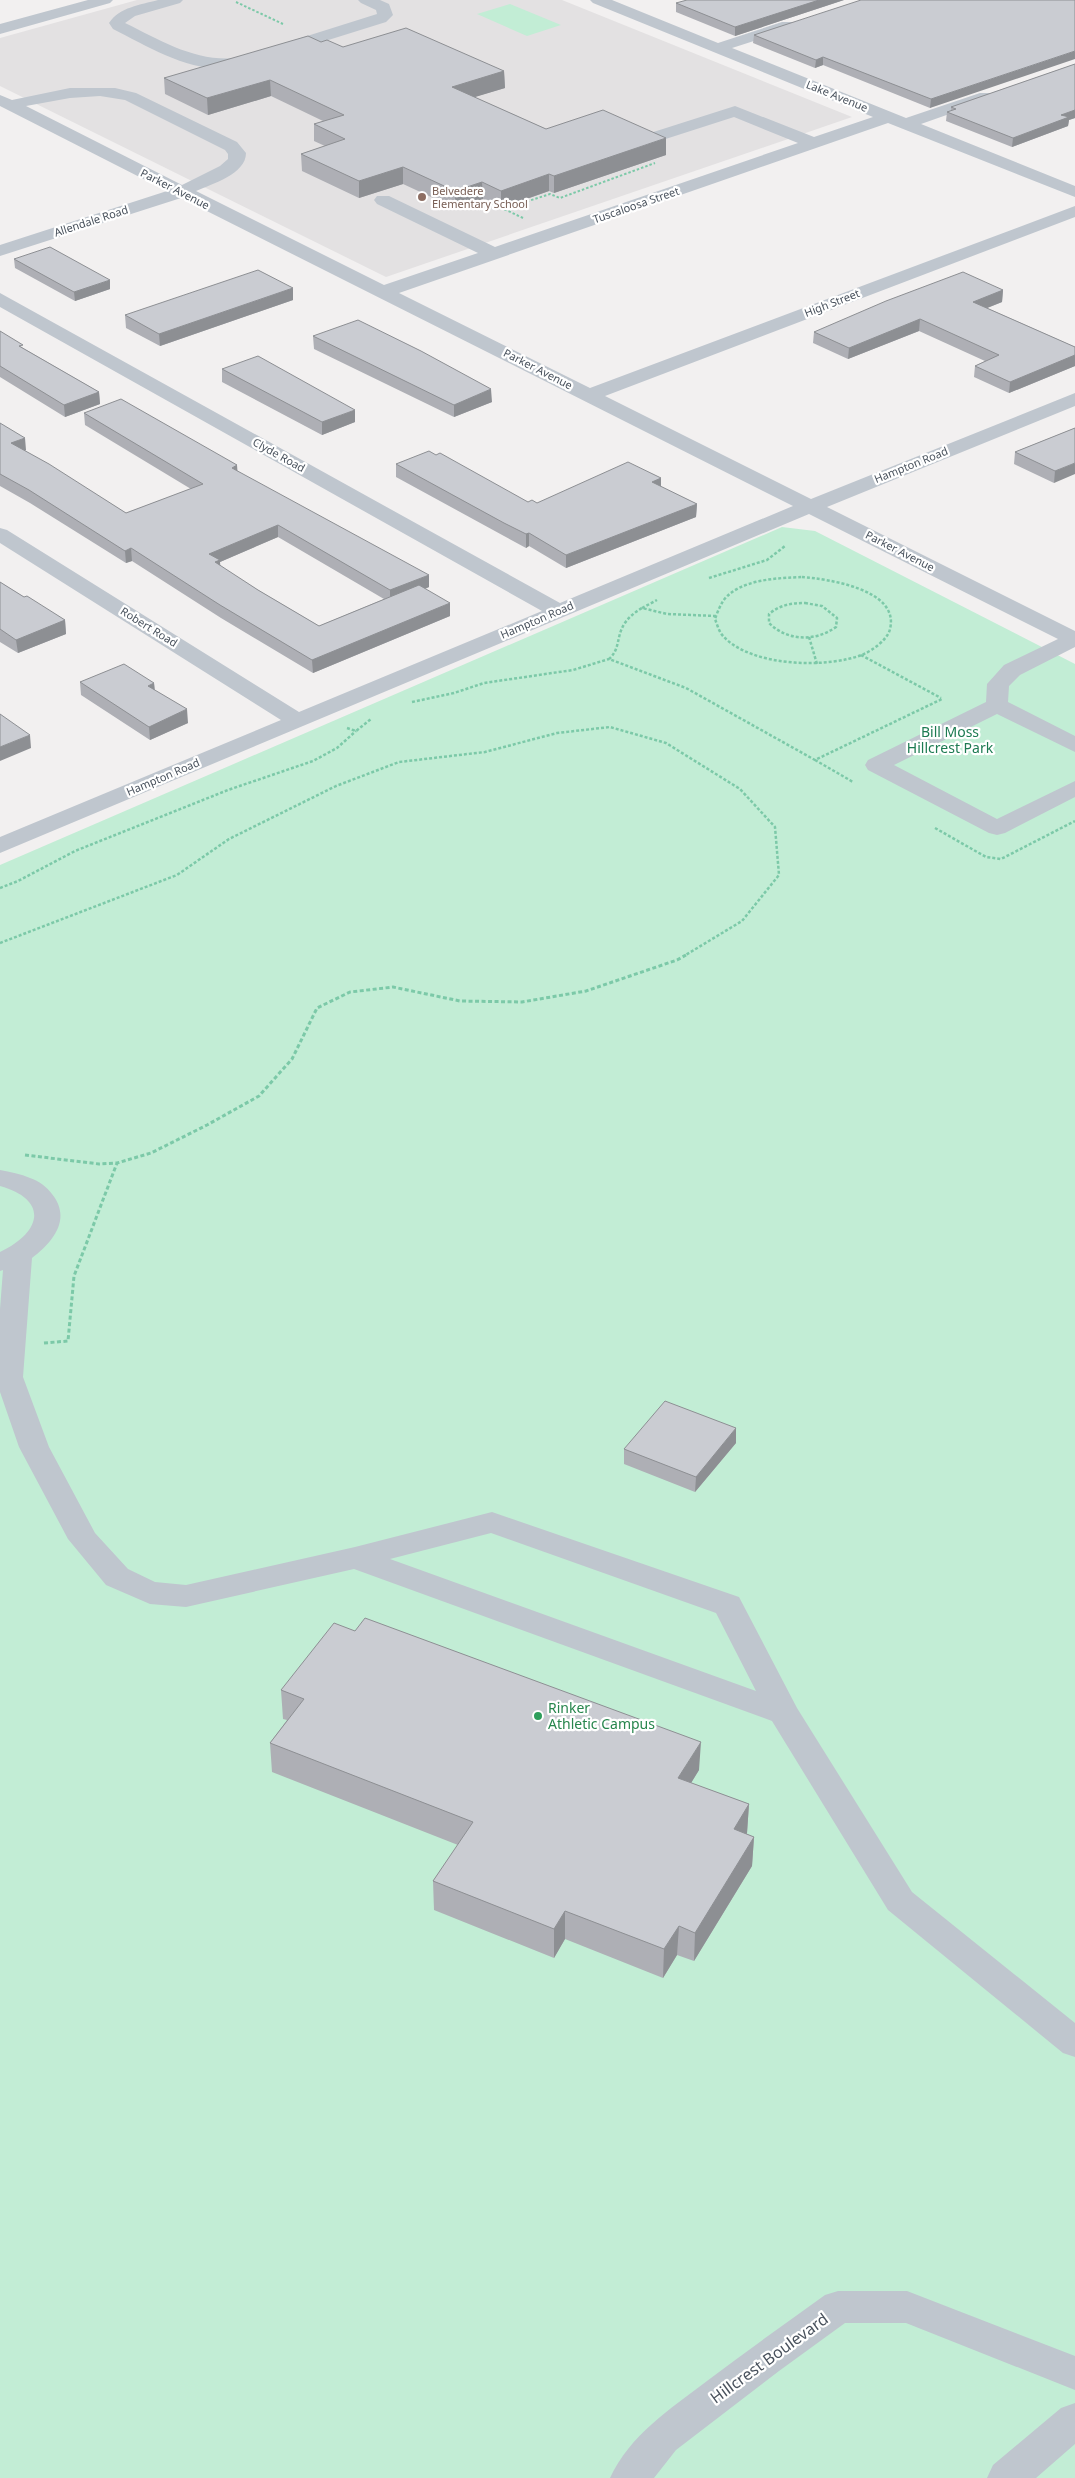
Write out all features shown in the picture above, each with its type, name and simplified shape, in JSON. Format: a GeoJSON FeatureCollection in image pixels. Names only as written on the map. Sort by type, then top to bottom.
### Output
{"type":"FeatureCollection","features":[{"type":"Feature","properties":{"kind":"street"},"geometry":{"type":"LineString","coordinates":[[0,29],[105,0]]}},
{"type":"Feature","properties":{"kind":"street"},"geometry":{"type":"LineString","coordinates":[[175,0],[129,13],[122,16],[117,23],[119,26],[207,65],[239,63],[380,19],[385,15],[383,7],[366,0]]}},
{"type":"Feature","properties":{"kind":"street","name":"Lake Avenue"},"geometry":{"type":"LineString","coordinates":[[598,0],[1075,192]]}},
{"type":"Feature","properties":{"kind":"street"},"geometry":{"type":"LineString","coordinates":[[717,48],[802,21]]}},
{"type":"Feature","properties":{"kind":"street"},"geometry":{"type":"LineString","coordinates":[[906,124],[1003,90]]}},
{"type":"Feature","properties":{"kind":"street","name":"Allendale Road"},"geometry":{"type":"LineString","coordinates":[[0,251],[181,192],[231,167],[237,160],[237,153],[222,142],[130,96],[115,92],[77,92],[8,109]]}},
{"type":"Feature","properties":{"kind":"street","name":"Parker Avenue"},"geometry":{"type":"LineString","coordinates":[[8,109],[384,292],[1075,639]]}},
{"type":"Feature","properties":{"kind":"street"},"geometry":{"type":"LineString","coordinates":[[650,139],[735,111],[814,143]]}},
{"type":"Feature","properties":{"kind":"street","name":"Tuscaloosa Street"},"geometry":{"type":"LineString","coordinates":[[384,292],[889,117]]}},
{"type":"Feature","properties":{"kind":"street"},"geometry":{"type":"LineString","coordinates":[[383,200],[494,254]]}},
{"type":"Feature","properties":{"kind":"street","name":"High Street"},"geometry":{"type":"LineString","coordinates":[[589,395],[1075,211]]}},
{"type":"Feature","properties":{"kind":"street","name":"Clyde Road"},"geometry":{"type":"LineString","coordinates":[[0,298],[559,611]]}},
{"type":"Feature","properties":{"kind":"street","name":"Hampton Road"},"geometry":{"type":"LineString","coordinates":[[3,841],[298,721],[810,506],[1075,399]]}},
{"type":"Feature","properties":{"kind":"street","name":"Robert Road"},"geometry":{"type":"LineString","coordinates":[[0,534],[298,721]]}},
{"type":"Feature","properties":{"kind":"street"},"geometry":{"type":"LineString","coordinates":[[997,705],[998,684],[1012,670],[1075,639]]}},
{"type":"Feature","properties":{"kind":"street"},"geometry":{"type":"LineString","coordinates":[[997,705],[1075,745]]}},
{"type":"Feature","properties":{"kind":"street"},"geometry":{"type":"LineString","coordinates":[[997,705],[876,765],[997,828],[1075,788]]}},
{"type":"Feature","properties":{"kind":"street"},"geometry":{"type":"LineString","coordinates":[[0,1178],[24,1184],[39,1195],[46,1204],[49,1219],[43,1235],[36,1243],[9,1259],[11,1347],[9,1377],[34,1448],[83,1540],[117,1577],[150,1593],[186,1596],[355,1558],[492,1522],[728,1605],[782,1713],[900,1901],[1075,2043]]}},
{"type":"Feature","properties":{"kind":"street"},"geometry":{"type":"LineString","coordinates":[[355,1558],[782,1713]]}},
{"type":"Feature","properties":{"kind":"street","name":"Hillcrest Boulevard"},"geometry":{"type":"LineString","coordinates":[[630,2478],[662,2438],[765,2359],[838,2307],[907,2308],[1075,2374]]}},
{"type":"Feature","properties":{"kind":"street"},"geometry":{"type":"LineString","coordinates":[[1007,2478],[1075,2420]]}},
{"type":"Feature","properties":{"kind":"path"},"geometry":{"type":"LineString","coordinates":[[236,2],[317,39]]}},
{"type":"Feature","properties":{"kind":"path"},"geometry":{"type":"LineString","coordinates":[[531,221],[504,209],[550,194],[560,198],[663,161]]}},
{"type":"Feature","properties":{"kind":"path"},"geometry":{"type":"LineString","coordinates":[[702,581],[766,560],[788,543]]}},
{"type":"Feature","properties":{"kind":"path"},"geometry":{"type":"LineString","coordinates":[[802,578],[844,583],[877,599],[889,612],[891,620],[891,627],[883,641],[860,655],[842,661],[817,664],[784,662],[746,652],[721,634],[717,627],[716,616],[719,607],[731,595],[761,582],[802,578]]}},
{"type":"Feature","properties":{"kind":"path"},"geometry":{"type":"LineString","coordinates":[[609,660],[615,652],[621,628],[630,616],[661,598]]}},
{"type":"Feature","properties":{"kind":"path"},"geometry":{"type":"LineString","coordinates":[[805,603],[822,606],[834,613],[838,622],[832,630],[809,637],[796,637],[779,632],[769,623],[769,614],[780,606],[805,603]]}},
{"type":"Feature","properties":{"kind":"path"},"geometry":{"type":"LineString","coordinates":[[642,608],[667,614],[716,616]]}},
{"type":"Feature","properties":{"kind":"path"},"geometry":{"type":"LineString","coordinates":[[809,637],[817,664]]}},
{"type":"Feature","properties":{"kind":"path"},"geometry":{"type":"LineString","coordinates":[[860,655],[948,702]]}},
{"type":"Feature","properties":{"kind":"path"},"geometry":{"type":"LineString","coordinates":[[412,702],[454,693],[484,683],[573,670],[609,660],[686,688],[815,760],[942,699]]}},
{"type":"Feature","properties":{"kind":"path"},"geometry":{"type":"LineString","coordinates":[[319,712],[356,731]]}},
{"type":"Feature","properties":{"kind":"path"},"geometry":{"type":"LineString","coordinates":[[0,888],[27,878],[66,855],[129,831],[215,794],[300,765],[345,742],[374,716]]}},
{"type":"Feature","properties":{"kind":"path"},"geometry":{"type":"LineString","coordinates":[[0,943],[177,875],[229,839],[336,786],[399,762],[485,752],[557,733],[610,727],[666,743],[740,788],[775,827],[778,875],[742,921],[677,960],[586,991],[522,1002],[460,1002],[393,987],[350,992],[317,1008],[292,1059],[259,1096],[151,1153],[117,1163],[98,1164],[17,1154]]}},
{"type":"Feature","properties":{"kind":"path"},"geometry":{"type":"LineString","coordinates":[[11,1347],[68,1341],[74,1276],[117,1163]]}},
{"type":"Feature","properties":{"kind":"shaded area","name":"Belvedere Elementary School"},"geometry":{"type":"Polygon","coordinates":[[[137,0],[562,0],[852,117],[386,277],[0,86],[0,38],[137,0]]]}},
{"type":"Feature","properties":{"kind":"green space"},"geometry":{"type":"Polygon","coordinates":[[[510,4],[561,25],[527,36],[477,14],[510,4]]]}},
{"type":"Feature","properties":{"kind":"green space","name":"Rinker Athletic Campus"},"geometry":{"type":"Polygon","coordinates":[[[782,527],[815,531],[1075,664],[1075,2478],[0,2478],[0,865],[782,527]]]}},
{"type":"Feature","properties":{"kind":"building"},"geometry":{"type":"Polygon","coordinates":[[[687,0],[819,0],[735,27],[676,3],[687,0]]]}},
{"type":"Feature","properties":{"kind":"building"},"geometry":{"type":"Polygon","coordinates":[[[861,0],[1075,0],[1075,51],[931,99],[823,57],[816,60],[754,35],[861,0]]]}},
{"type":"Feature","properties":{"kind":"building"},"geometry":{"type":"Polygon","coordinates":[[[406,28],[504,71],[452,87],[546,129],[603,110],[666,138],[554,176],[549,174],[501,191],[482,182],[455,191],[403,167],[359,181],[301,154],[345,139],[314,124],[344,115],[270,80],[207,98],[164,78],[308,36],[321,42],[327,40],[343,47],[406,28]]]}},
{"type":"Feature","properties":{"kind":"building"},"geometry":{"type":"Polygon","coordinates":[[[1075,64],[1075,110],[1061,115],[1069,117],[1013,138],[947,112],[956,109],[951,107],[1075,64]]]}},
{"type":"Feature","properties":{"kind":"building"},"geometry":{"type":"Polygon","coordinates":[[[50,247],[110,280],[74,292],[14,259],[50,247]]]}},
{"type":"Feature","properties":{"kind":"building"},"geometry":{"type":"Polygon","coordinates":[[[258,270],[293,288],[159,334],[125,315],[258,270]]]}},
{"type":"Feature","properties":{"kind":"building"},"geometry":{"type":"Polygon","coordinates":[[[963,272],[1003,290],[973,302],[1075,347],[1075,355],[1010,382],[975,366],[999,355],[920,319],[849,348],[814,332],[886,301],[963,272]]]}},
{"type":"Feature","properties":{"kind":"building"},"geometry":{"type":"Polygon","coordinates":[[[358,320],[491,389],[454,405],[313,336],[358,320]]]}},
{"type":"Feature","properties":{"kind":"building"},"geometry":{"type":"Polygon","coordinates":[[[0,331],[23,345],[19,346],[99,392],[64,405],[0,366],[0,331]]]}},
{"type":"Feature","properties":{"kind":"building"},"geometry":{"type":"Polygon","coordinates":[[[258,356],[355,410],[322,422],[222,369],[258,356]]]}},
{"type":"Feature","properties":{"kind":"building"},"geometry":{"type":"Polygon","coordinates":[[[121,399],[237,465],[232,468],[429,575],[390,590],[278,525],[209,554],[220,560],[215,562],[258,590],[319,626],[419,585],[450,603],[312,660],[220,605],[131,548],[125,551],[29,490],[0,474],[0,423],[25,438],[11,443],[49,464],[126,513],[203,484],[84,413],[121,399]]]}},
{"type":"Feature","properties":{"kind":"building"},"geometry":{"type":"Polygon","coordinates":[[[1075,428],[1075,463],[1055,471],[1015,452],[1075,428]]]}},
{"type":"Feature","properties":{"kind":"building"},"geometry":{"type":"Polygon","coordinates":[[[429,451],[436,455],[440,453],[528,502],[532,500],[537,503],[628,462],[661,478],[652,482],[697,504],[566,555],[529,533],[526,534],[504,523],[396,464],[429,451]]]}},
{"type":"Feature","properties":{"kind":"building"},"geometry":{"type":"Polygon","coordinates":[[[0,582],[24,597],[27,596],[65,620],[16,640],[0,629],[0,582]]]}},
{"type":"Feature","properties":{"kind":"building"},"geometry":{"type":"Polygon","coordinates":[[[124,664],[154,683],[148,686],[187,709],[149,727],[80,682],[124,664]]]}},
{"type":"Feature","properties":{"kind":"building"},"geometry":{"type":"Polygon","coordinates":[[[0,714],[30,735],[0,747],[0,714]]]}},
{"type":"Feature","properties":{"kind":"building"},"geometry":{"type":"Polygon","coordinates":[[[665,1401],[736,1428],[696,1477],[624,1449],[665,1401]]]}},
{"type":"Feature","properties":{"kind":"building"},"geometry":{"type":"Polygon","coordinates":[[[365,1618],[701,1742],[678,1778],[749,1804],[734,1829],[754,1837],[695,1933],[679,1926],[664,1949],[565,1911],[554,1929],[433,1881],[473,1822],[270,1743],[304,1699],[281,1690],[334,1623],[355,1631],[365,1618]]]}},
{"type":"Feature","properties":{"kind":"place","name":"Belvedere Elementary School"},"geometry":{"type":"Point","coordinates":[422,197]}},
{"type":"Feature","properties":{"kind":"place","name":"Rinker Athletic Campus"},"geometry":{"type":"Point","coordinates":[538,1716]}},
{"type":"Feature","properties":{"kind":"park label","name":"Bill Moss Hillcrest Park"},"geometry":{"type":"Point","coordinates":[950,740]}}]}
